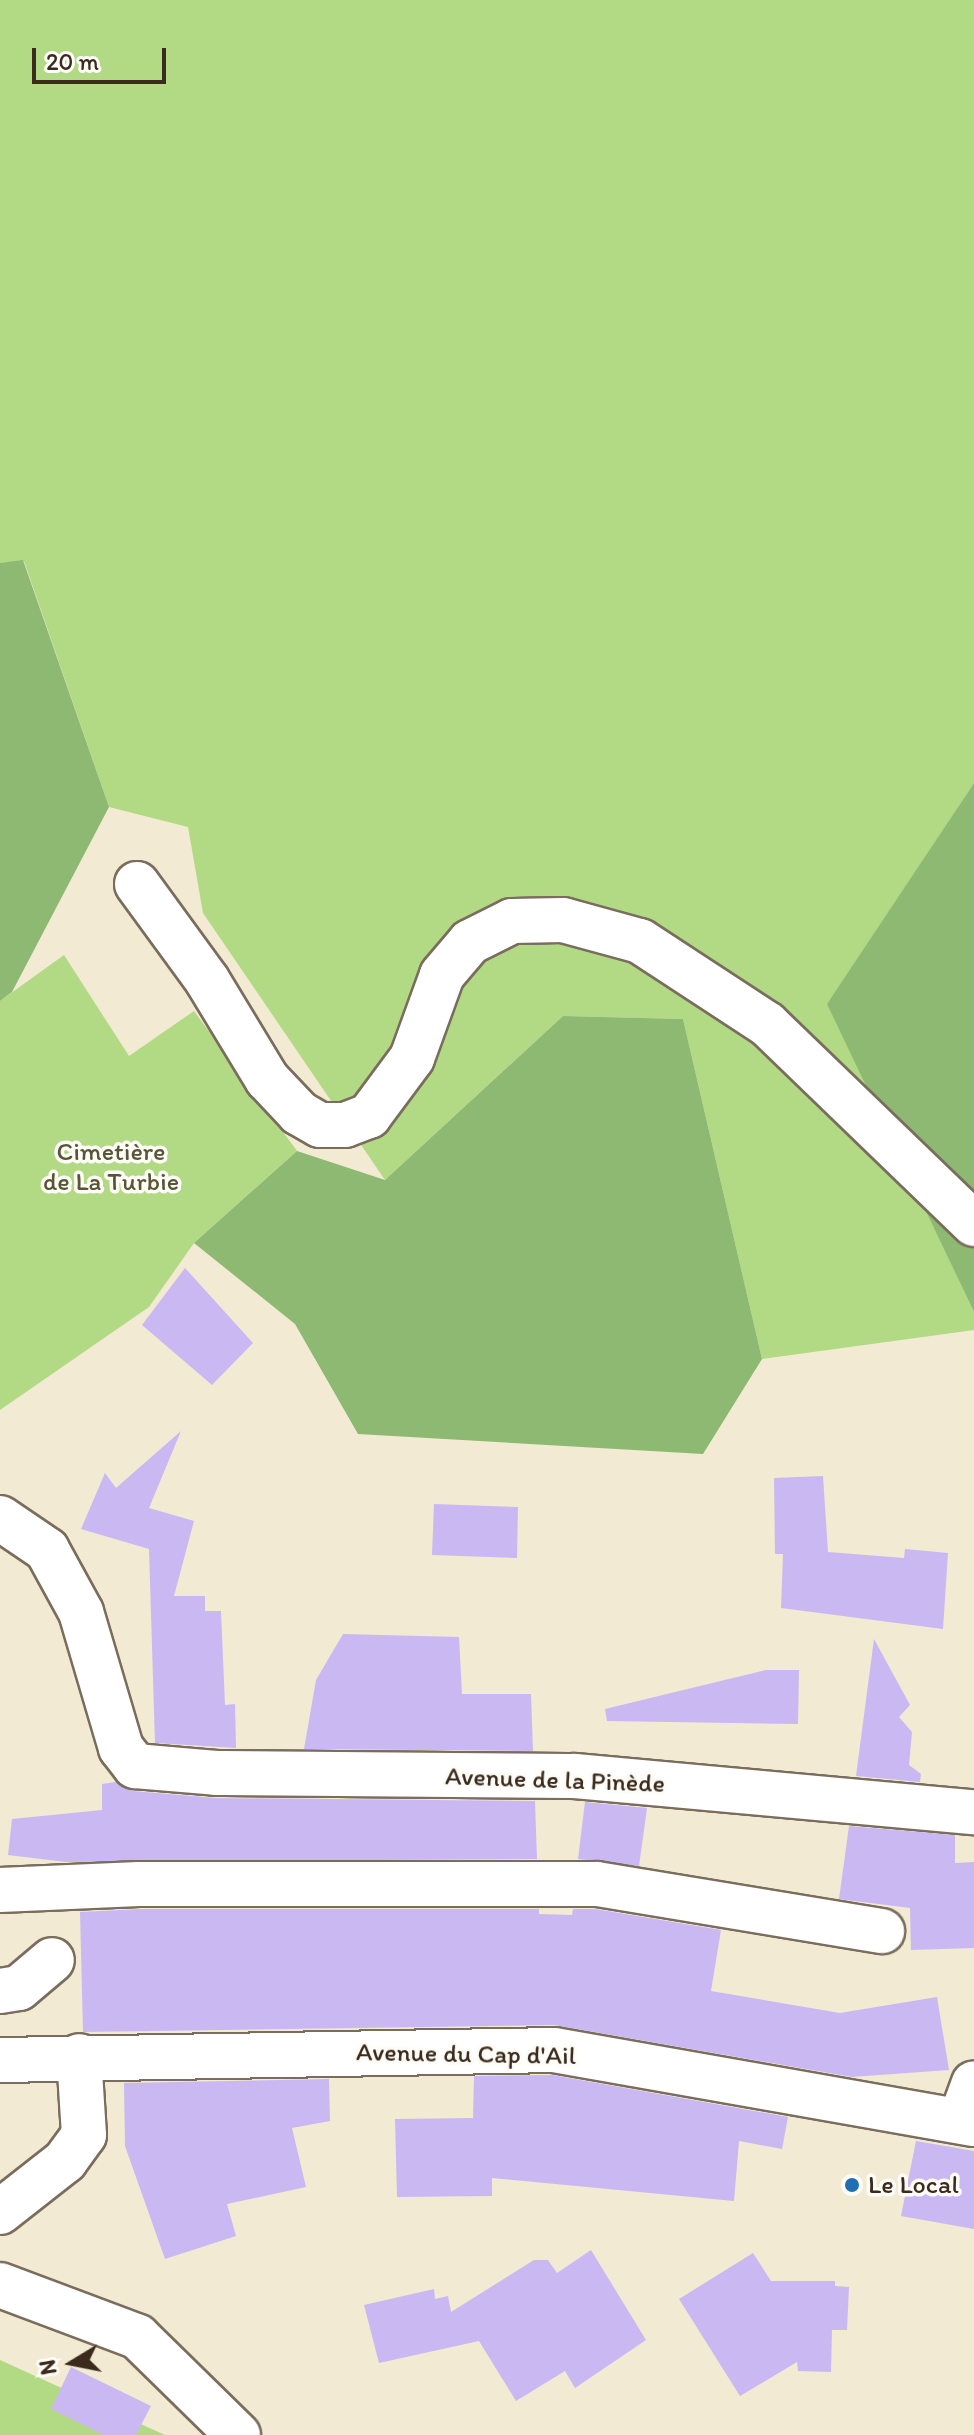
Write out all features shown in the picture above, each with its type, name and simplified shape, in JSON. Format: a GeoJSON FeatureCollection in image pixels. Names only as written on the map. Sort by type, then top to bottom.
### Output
{"type":"FeatureCollection","features":[{"type":"Feature","properties":{"kind":"street"},"geometry":{"type":"LineString","coordinates":[[137,884],[207,980],[267,1079],[299,1113],[320,1125],[345,1125],[369,1116],[412,1058],[442,975],[470,942],[512,921],[563,920],[640,941],[767,1024],[974,1224]]}},
{"type":"Feature","properties":{"kind":"street","name":"Avenue de la Pinède"},"geometry":{"type":"LineString","coordinates":[[0,1518],[47,1550],[81,1612],[121,1748],[135,1766],[216,1773],[575,1776],[974,1812]]}},
{"type":"Feature","properties":{"kind":"street"},"geometry":{"type":"LineString","coordinates":[[17,1888],[597,1884],[882,1931]]}},
{"type":"Feature","properties":{"kind":"street"},"geometry":{"type":"LineString","coordinates":[[0,1991],[19,1988],[52,1960]]}},
{"type":"Feature","properties":{"kind":"street","name":"Avenue du Cap d'Ail"},"geometry":{"type":"LineString","coordinates":[[0,2060],[79,2056],[554,2050],[969,2109]]}},
{"type":"Feature","properties":{"kind":"street"},"geometry":{"type":"LineString","coordinates":[[0,2212],[65,2161],[84,2135],[79,2056]]}},
{"type":"Feature","properties":{"kind":"street"},"geometry":{"type":"LineString","coordinates":[[0,2285],[138,2337],[238,2435]]}},
{"type":"Feature","properties":{"kind":"green space"},"geometry":{"type":"Polygon","coordinates":[[[0,0],[974,0],[974,783],[828,1004],[974,1312],[974,1330],[762,1359],[683,1019],[563,1016],[385,1180],[203,913],[188,827],[109,807],[24,561],[0,563],[0,0]]]}},
{"type":"Feature","properties":{"kind":"green space"},"geometry":{"type":"Polygon","coordinates":[[[23,560],[109,807],[12,992],[0,1001],[0,563],[23,560]]]}},
{"type":"Feature","properties":{"kind":"green space"},"geometry":{"type":"Polygon","coordinates":[[[974,783],[974,1312],[827,1004],[974,783]]]}},
{"type":"Feature","properties":{"kind":"green space","name":"Cimetière de La Turbie"},"geometry":{"type":"Polygon","coordinates":[[[64,955],[129,1056],[194,1011],[297,1151],[194,1243],[149,1307],[0,1410],[0,1001],[64,955]]]}},
{"type":"Feature","properties":{"kind":"green space"},"geometry":{"type":"Polygon","coordinates":[[[563,1016],[683,1019],[762,1359],[703,1454],[358,1434],[295,1324],[194,1243],[297,1151],[385,1180],[563,1016]]]}},
{"type":"Feature","properties":{"kind":"green space"},"geometry":{"type":"Polygon","coordinates":[[[0,2360],[165,2435],[0,2435],[0,2360]]]}},
{"type":"Feature","properties":{"kind":"building"},"geometry":{"type":"Polygon","coordinates":[[[185,1268],[253,1343],[212,1385],[142,1325],[185,1268]]]}},
{"type":"Feature","properties":{"kind":"building"},"geometry":{"type":"Polygon","coordinates":[[[181,1431],[149,1508],[194,1521],[174,1596],[205,1596],[205,1611],[221,1611],[225,1705],[235,1704],[236,1748],[155,1743],[149,1549],[81,1529],[105,1473],[116,1488],[181,1431]]]}},
{"type":"Feature","properties":{"kind":"building"},"geometry":{"type":"Polygon","coordinates":[[[823,1476],[828,1552],[904,1558],[905,1549],[948,1553],[943,1629],[781,1608],[783,1554],[775,1554],[774,1478],[823,1476]]]}},
{"type":"Feature","properties":{"kind":"building"},"geometry":{"type":"Polygon","coordinates":[[[434,1504],[518,1507],[517,1558],[432,1555],[434,1504]]]}},
{"type":"Feature","properties":{"kind":"building"},"geometry":{"type":"Polygon","coordinates":[[[343,1634],[459,1637],[462,1694],[531,1694],[533,1751],[304,1749],[316,1680],[343,1634]]]}},
{"type":"Feature","properties":{"kind":"building"},"geometry":{"type":"Polygon","coordinates":[[[874,1639],[910,1705],[899,1717],[912,1732],[909,1765],[921,1774],[920,1782],[856,1776],[874,1639]]]}},
{"type":"Feature","properties":{"kind":"building"},"geometry":{"type":"Polygon","coordinates":[[[766,1670],[799,1670],[798,1724],[607,1721],[605,1709],[766,1670]]]}},
{"type":"Feature","properties":{"kind":"building"},"geometry":{"type":"Polygon","coordinates":[[[116,1782],[133,1791],[216,1798],[535,1801],[537,1859],[66,1862],[8,1855],[12,1819],[102,1810],[102,1784],[116,1782]]]}},
{"type":"Feature","properties":{"kind":"building"},"geometry":{"type":"Polygon","coordinates":[[[585,1802],[647,1808],[639,1866],[578,1859],[585,1802]]]}},
{"type":"Feature","properties":{"kind":"building"},"geometry":{"type":"Polygon","coordinates":[[[849,1826],[955,1835],[955,1863],[974,1862],[974,1948],[911,1950],[910,1908],[839,1899],[849,1826]]]}},
{"type":"Feature","properties":{"kind":"building"},"geometry":{"type":"Polygon","coordinates":[[[140,1909],[539,1909],[539,1914],[572,1915],[573,1909],[595,1909],[721,1930],[711,1991],[840,2013],[937,1997],[949,2070],[852,2077],[554,2025],[83,2032],[80,1912],[140,1909]]]}},
{"type":"Feature","properties":{"kind":"building"},"geometry":{"type":"Polygon","coordinates":[[[552,2075],[788,2117],[782,2149],[739,2141],[734,2201],[492,2178],[492,2196],[397,2197],[395,2119],[473,2118],[474,2076],[552,2075]]]}},
{"type":"Feature","properties":{"kind":"building"},"geometry":{"type":"Polygon","coordinates":[[[329,2079],[330,2121],[292,2128],[306,2187],[227,2204],[236,2236],[165,2259],[125,2146],[124,2083],[329,2079]]]}},
{"type":"Feature","properties":{"kind":"building"},"geometry":{"type":"Polygon","coordinates":[[[916,2141],[974,2151],[974,2229],[901,2216],[916,2141]]]}},
{"type":"Feature","properties":{"kind":"building"},"geometry":{"type":"Polygon","coordinates":[[[591,2250],[646,2340],[575,2388],[565,2371],[516,2401],[479,2341],[379,2363],[364,2305],[434,2289],[435,2299],[448,2296],[451,2312],[534,2260],[548,2260],[557,2273],[591,2250]]]}},
{"type":"Feature","properties":{"kind":"building"},"geometry":{"type":"Polygon","coordinates":[[[753,2253],[771,2281],[835,2281],[835,2286],[849,2287],[847,2330],[832,2330],[831,2372],[798,2371],[797,2362],[740,2396],[679,2299],[753,2253]]]}},
{"type":"Feature","properties":{"kind":"building"},"geometry":{"type":"Polygon","coordinates":[[[71,2367],[151,2406],[136,2435],[104,2435],[51,2409],[71,2367]]]}},
{"type":"Feature","properties":{"kind":"place","name":"Le Local"},"geometry":{"type":"Point","coordinates":[852,2185]}}]}
